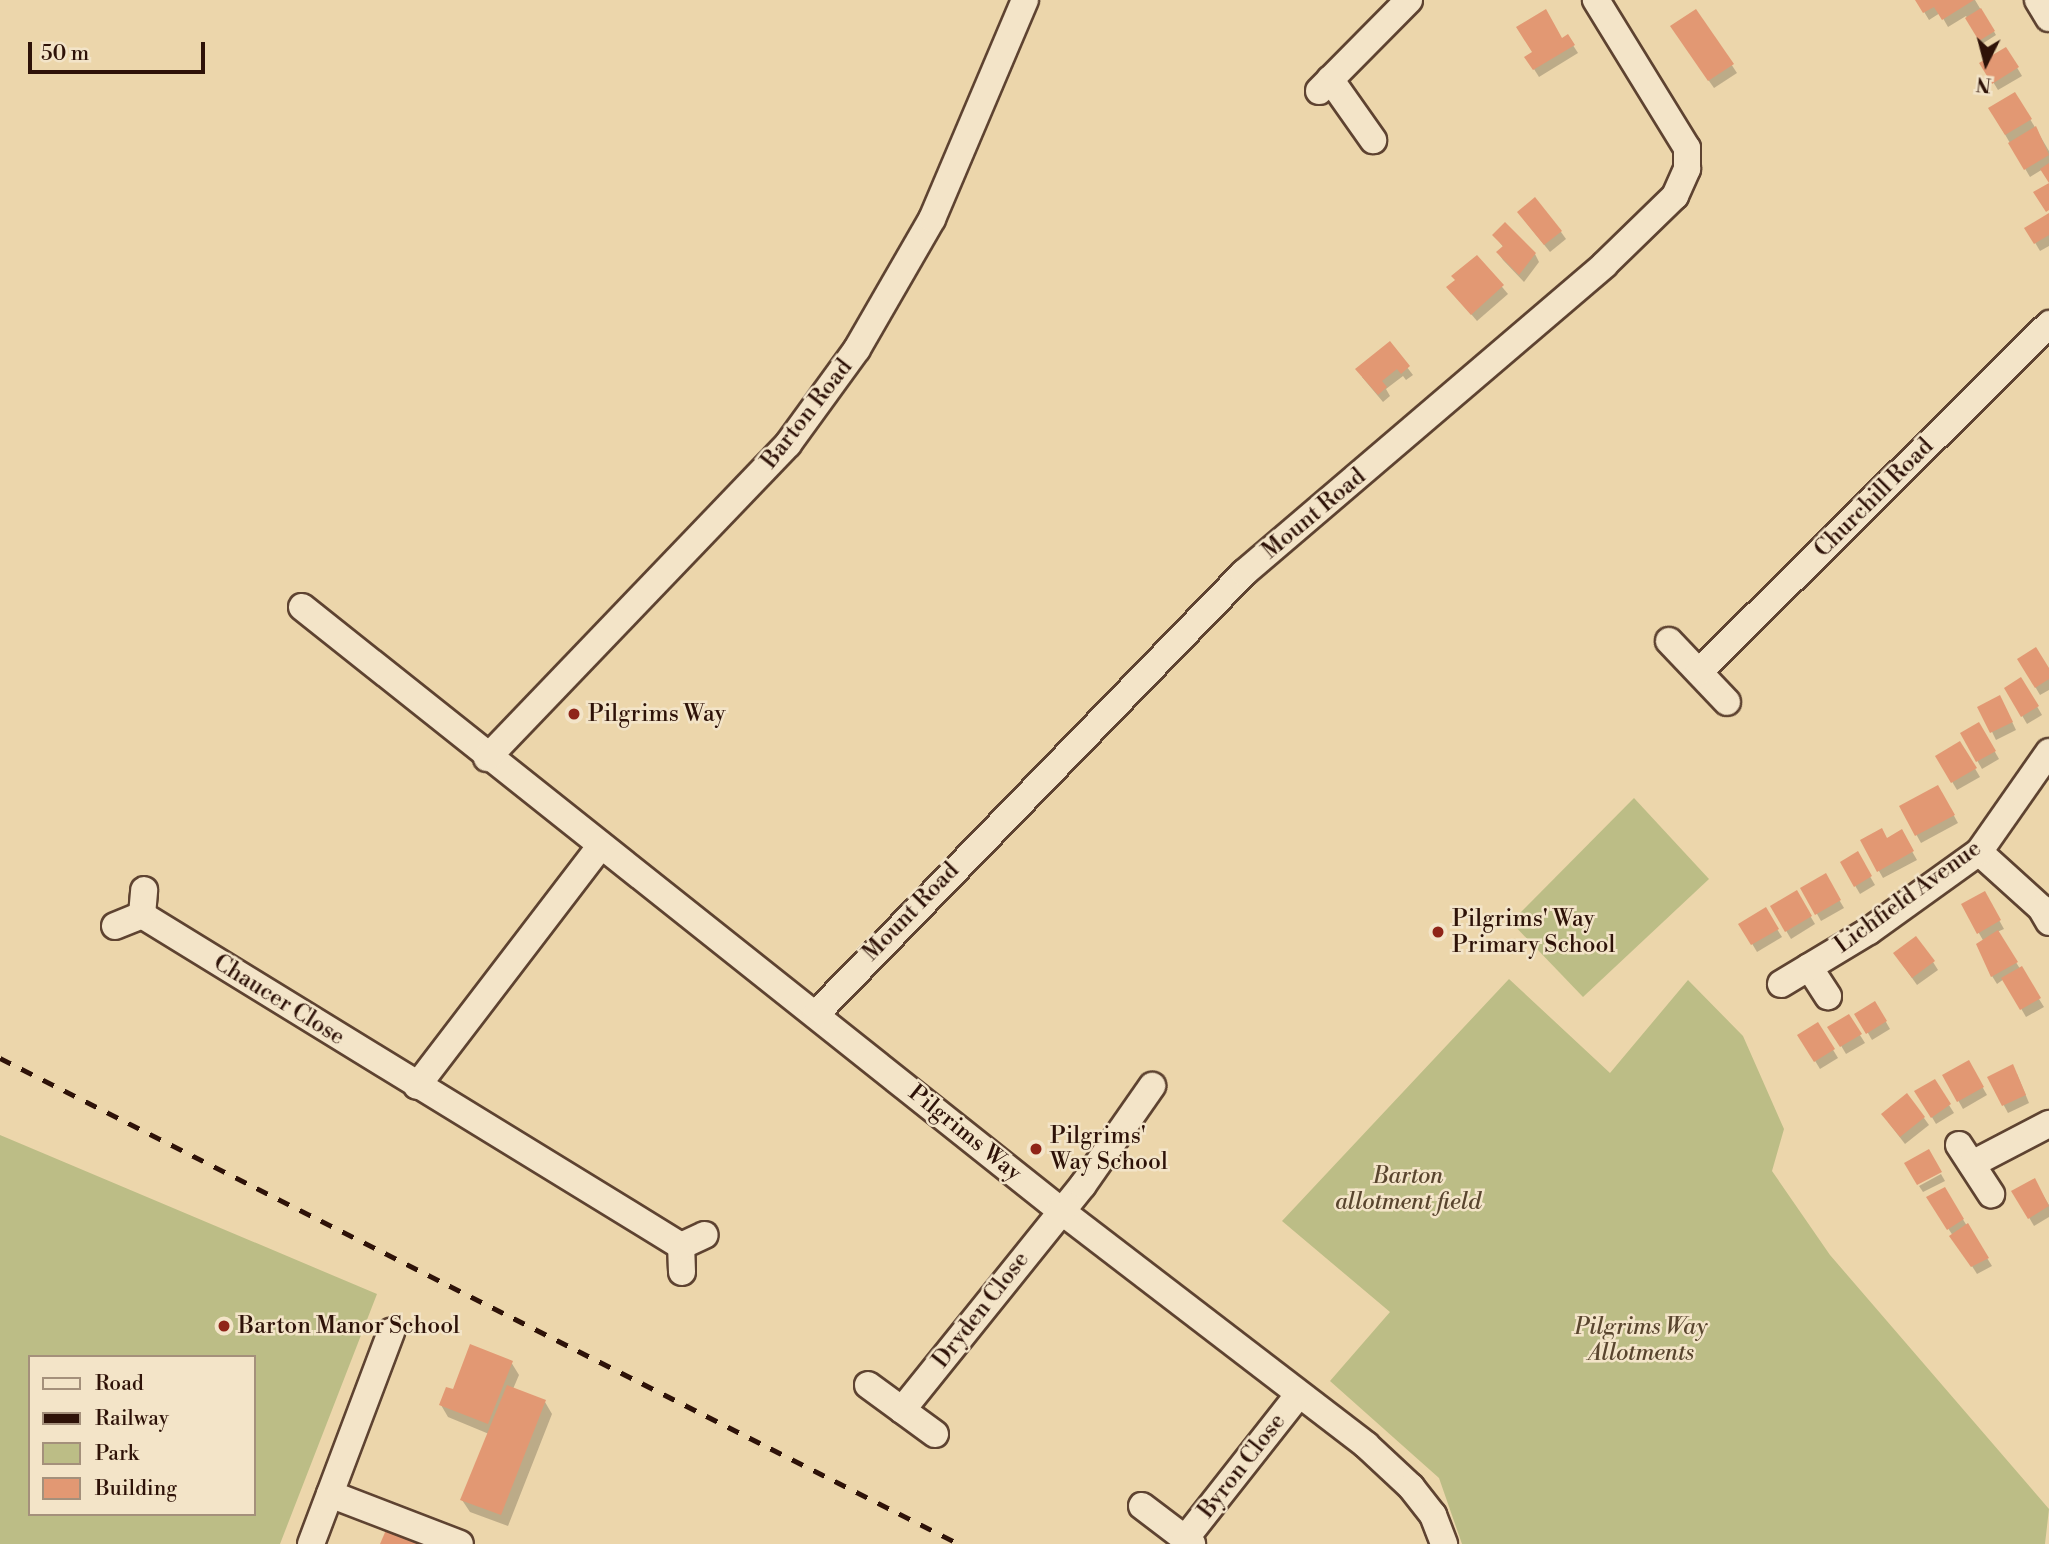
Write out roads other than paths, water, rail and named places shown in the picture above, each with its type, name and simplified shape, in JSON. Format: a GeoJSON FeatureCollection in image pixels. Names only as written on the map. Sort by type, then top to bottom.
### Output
{"type":"FeatureCollection","features":[{"type":"Feature","properties":{"kind":"street","name":"Barton Road"},"geometry":{"type":"LineString","coordinates":[[487,758],[788,444],[857,349],[932,219],[1026,0]]}},
{"type":"Feature","properties":{"kind":"street"},"geometry":{"type":"LineString","coordinates":[[1373,140],[1325,85],[1409,0]]}},
{"type":"Feature","properties":{"kind":"street","name":"Mount Road"},"geometry":{"type":"LineString","coordinates":[[816,1014],[1244,573],[1604,265],[1675,196],[1688,169],[1687,148],[1596,0]]}},
{"type":"Feature","properties":{"kind":"street"},"geometry":{"type":"LineString","coordinates":[[2038,0],[2049,18]]}},
{"type":"Feature","properties":{"kind":"street","name":"Churchill Road"},"geometry":{"type":"LineString","coordinates":[[1699,672],[2049,324]]}},
{"type":"Feature","properties":{"kind":"street","name":"Pilgrims Way"},"geometry":{"type":"LineString","coordinates":[[302,607],[487,758],[816,1014],[1060,1210],[1366,1445],[1411,1487],[1433,1515],[1444,1544]]}},
{"type":"Feature","properties":{"kind":"street"},"geometry":{"type":"LineString","coordinates":[[1670,641],[1727,702]]}},
{"type":"Feature","properties":{"kind":"street","name":"Lichfield Avenue"},"geometry":{"type":"LineString","coordinates":[[1780,984],[1870,931],[1979,852],[2049,752]]}},
{"type":"Feature","properties":{"kind":"street"},"geometry":{"type":"LineString","coordinates":[[417,1086],[600,847]]}},
{"type":"Feature","properties":{"kind":"street"},"geometry":{"type":"LineString","coordinates":[[1979,852],[2041,908],[2049,922]]}},
{"type":"Feature","properties":{"kind":"street","name":"Chaucer Close"},"geometry":{"type":"LineString","coordinates":[[114,926],[143,902],[681,1259],[705,1235]]}},
{"type":"Feature","properties":{"kind":"street"},"geometry":{"type":"LineString","coordinates":[[1809,967],[1828,996]]}},
{"type":"Feature","properties":{"kind":"street","name":"Dryden Close"},"geometry":{"type":"LineString","coordinates":[[902,1410],[1060,1210],[1152,1086]]}},
{"type":"Feature","properties":{"kind":"street"},"geometry":{"type":"LineString","coordinates":[[1991,1194],[1966,1155],[2049,1124]]}},
{"type":"Feature","properties":{"kind":"street"},"geometry":{"type":"LineString","coordinates":[[311,1544],[391,1332]]}},
{"type":"Feature","properties":{"kind":"street"},"geometry":{"type":"LineString","coordinates":[[868,1385],[935,1434]]}},
{"type":"Feature","properties":{"kind":"street","name":"Byron Close"},"geometry":{"type":"LineString","coordinates":[[1142,1506],[1189,1541],[1298,1394]]}},
{"type":"Feature","properties":{"kind":"street"},"geometry":{"type":"LineString","coordinates":[[330,1494],[460,1544]]}},
{"type":"Feature","properties":{"kind":"railway"},"geometry":{"type":"LineString","coordinates":[[0,1058],[959,1544]]}},
{"type":"Feature","properties":{"kind":"place","name":"Pilgrims Way"},"geometry":{"type":"Point","coordinates":[574,714]}},
{"type":"Feature","properties":{"kind":"place","name":"Pilgrims' Way Primary School"},"geometry":{"type":"Point","coordinates":[1438,932]}},
{"type":"Feature","properties":{"kind":"place","name":"Pilgrims' Way School"},"geometry":{"type":"Point","coordinates":[1036,1149]}},
{"type":"Feature","properties":{"kind":"place","name":"Barton Manor School"},"geometry":{"type":"Point","coordinates":[224,1326]}},
{"type":"Feature","properties":{"kind":"park label","name":"Barton allotment field"},"geometry":{"type":"Point","coordinates":[1408,1189]}},
{"type":"Feature","properties":{"kind":"park label","name":"Pilgrims Way Allotments"},"geometry":{"type":"Point","coordinates":[1641,1340]}}]}
